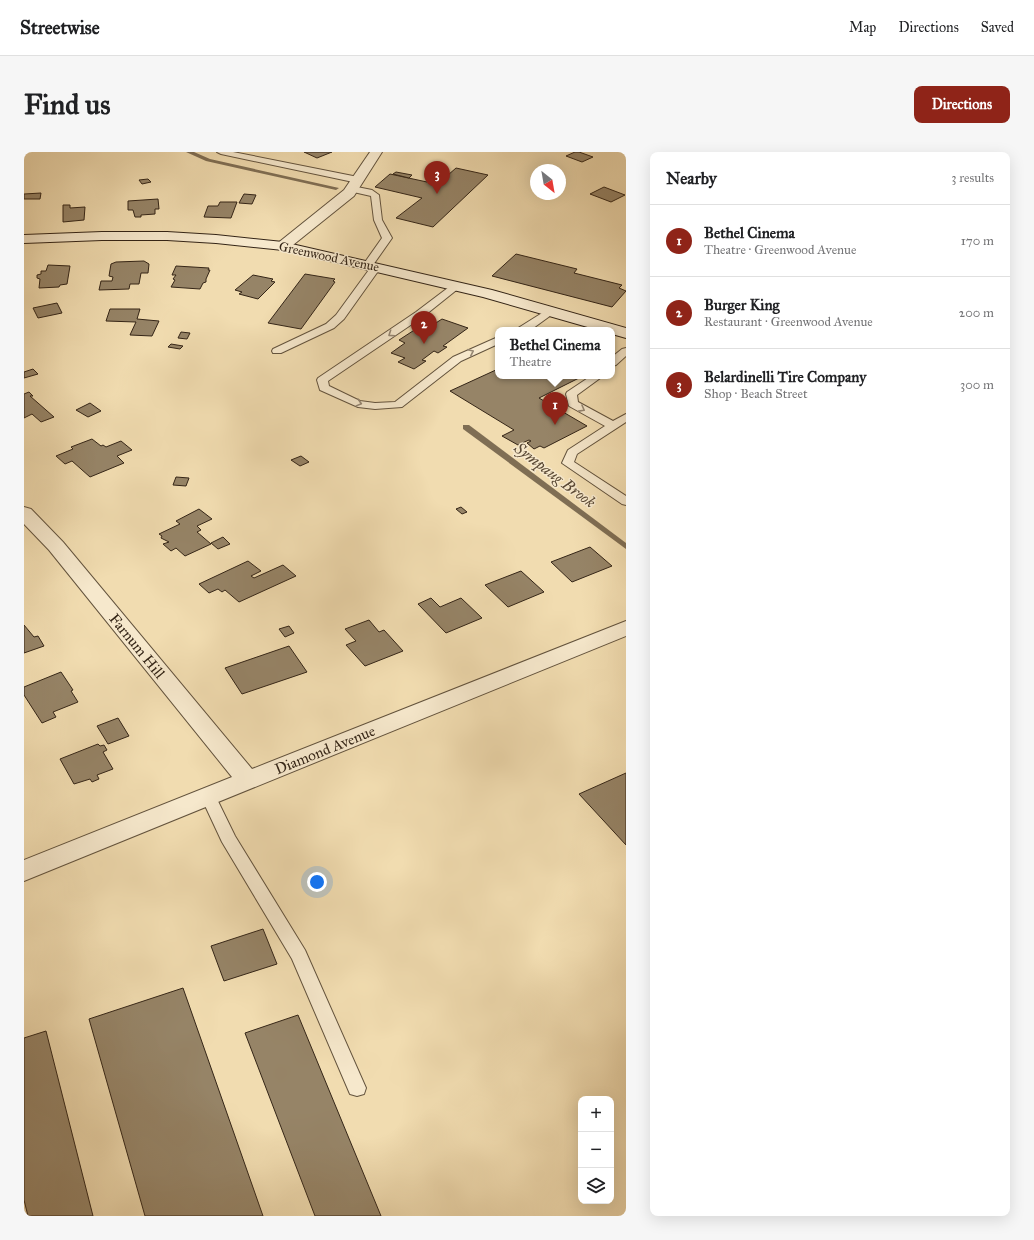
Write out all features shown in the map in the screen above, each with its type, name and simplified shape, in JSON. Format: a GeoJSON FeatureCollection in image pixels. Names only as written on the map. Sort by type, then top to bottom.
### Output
{"type":"FeatureCollection","features":[{"type":"Feature","properties":{"kind":"street"},"geometry":{"type":"LineString","coordinates":[[283,246],[350,193],[376,152]]}},
{"type":"Feature","properties":{"kind":"street","name":"Greenwood Avenue"},"geometry":{"type":"LineString","coordinates":[[24,239],[102,236],[167,236],[216,239],[283,246],[456,286],[605,327]]}},
{"type":"Feature","properties":{"kind":"street","name":"Greenwood Avenue"},"geometry":{"type":"LineString","coordinates":[[615,330],[626,333]]}},
{"type":"Feature","properties":{"kind":"street","name":"Farnum Hill"},"geometry":{"type":"LineString","coordinates":[[24,513],[56,546],[248,781]]}},
{"type":"Feature","properties":{"kind":"street","name":"Diamond Avenue"},"geometry":{"type":"LineString","coordinates":[[24,871],[626,628]]}},
{"type":"Feature","properties":{"kind":"lane"},"geometry":{"type":"LineString","coordinates":[[221,152],[355,184],[375,196],[378,220],[387,238],[372,266],[340,317],[330,326],[277,351]]}},
{"type":"Feature","properties":{"kind":"lane"},"geometry":{"type":"LineString","coordinates":[[456,286],[420,314],[322,380],[324,388],[358,404],[375,406],[398,405],[457,359],[495,341]]}},
{"type":"Feature","properties":{"kind":"lane"},"geometry":{"type":"LineString","coordinates":[[526,327],[550,311]]}},
{"type":"Feature","properties":{"kind":"lane"},"geometry":{"type":"LineString","coordinates":[[615,359],[626,351]]}},
{"type":"Feature","properties":{"kind":"lane"},"geometry":{"type":"LineString","coordinates":[[593,379],[570,394],[573,404],[612,425]]}},
{"type":"Feature","properties":{"kind":"lane"},"geometry":{"type":"LineString","coordinates":[[626,417],[572,452],[568,463],[626,501]]}},
{"type":"Feature","properties":{"kind":"lane"},"geometry":{"type":"LineString","coordinates":[[209,797],[228,838],[291,944],[300,955],[357,1088]]}},
{"type":"Feature","properties":{"kind":"building"},"geometry":{"type":"Polygon","coordinates":[[[304,152],[332,152],[317,158],[304,152]]]}},
{"type":"Feature","properties":{"kind":"building"},"geometry":{"type":"Polygon","coordinates":[[[575,152],[593,157],[582,162],[566,156],[575,152]]]}},
{"type":"Feature","properties":{"kind":"building"},"geometry":{"type":"Polygon","coordinates":[[[456,168],[488,175],[433,227],[396,218],[422,198],[375,187],[390,174],[427,182],[430,179],[440,182],[456,168]]]}},
{"type":"Feature","properties":{"kind":"building"},"geometry":{"type":"Polygon","coordinates":[[[396,172],[412,175],[409,178],[393,174],[396,172]]]}},
{"type":"Feature","properties":{"kind":"building"},"geometry":{"type":"Polygon","coordinates":[[[148,179],[151,182],[142,184],[139,180],[148,179]]]}},
{"type":"Feature","properties":{"kind":"building"},"geometry":{"type":"Polygon","coordinates":[[[604,187],[625,195],[611,202],[590,194],[604,187]]]}},
{"type":"Feature","properties":{"kind":"building"},"geometry":{"type":"Polygon","coordinates":[[[41,193],[40,199],[24,199],[24,194],[41,193]]]}},
{"type":"Feature","properties":{"kind":"building"},"geometry":{"type":"Polygon","coordinates":[[[244,194],[256,195],[252,204],[239,203],[244,194]]]}},
{"type":"Feature","properties":{"kind":"building"},"geometry":{"type":"Polygon","coordinates":[[[158,199],[159,209],[155,209],[155,214],[135,217],[133,210],[128,210],[128,201],[158,199]]]}},
{"type":"Feature","properties":{"kind":"building"},"geometry":{"type":"Polygon","coordinates":[[[220,202],[237,202],[231,218],[204,217],[208,206],[218,206],[220,202]]]}},
{"type":"Feature","properties":{"kind":"building"},"geometry":{"type":"Polygon","coordinates":[[[63,205],[70,205],[70,208],[85,207],[84,220],[63,222],[63,205]]]}},
{"type":"Feature","properties":{"kind":"building"},"geometry":{"type":"Polygon","coordinates":[[[516,254],[577,269],[574,273],[622,285],[619,288],[626,291],[612,307],[492,276],[516,254]]]}},
{"type":"Feature","properties":{"kind":"building"},"geometry":{"type":"Polygon","coordinates":[[[144,261],[149,264],[148,273],[141,273],[139,284],[130,284],[129,289],[99,290],[101,281],[112,281],[113,277],[109,276],[111,264],[116,262],[144,261]]]}},
{"type":"Feature","properties":{"kind":"building"},"geometry":{"type":"Polygon","coordinates":[[[48,265],[70,266],[67,284],[60,285],[59,287],[39,288],[40,279],[37,278],[37,275],[41,274],[41,271],[46,271],[48,265]]]}},
{"type":"Feature","properties":{"kind":"building"},"geometry":{"type":"Polygon","coordinates":[[[176,266],[209,268],[208,270],[210,270],[206,282],[203,283],[200,289],[171,287],[175,280],[173,279],[176,275],[172,275],[176,266]]]}},
{"type":"Feature","properties":{"kind":"building"},"geometry":{"type":"Polygon","coordinates":[[[305,274],[335,279],[333,281],[335,282],[301,329],[268,323],[305,274]]]}},
{"type":"Feature","properties":{"kind":"building"},"geometry":{"type":"Polygon","coordinates":[[[253,275],[273,279],[271,281],[275,282],[258,299],[239,294],[242,292],[235,290],[253,275]]]}},
{"type":"Feature","properties":{"kind":"building"},"geometry":{"type":"Polygon","coordinates":[[[57,303],[62,313],[38,318],[33,308],[57,303]]]}},
{"type":"Feature","properties":{"kind":"building"},"geometry":{"type":"Polygon","coordinates":[[[110,309],[140,309],[137,319],[159,321],[152,336],[130,335],[136,322],[106,321],[110,309]]]}},
{"type":"Feature","properties":{"kind":"building"},"geometry":{"type":"Polygon","coordinates":[[[442,319],[468,328],[443,346],[447,347],[438,353],[434,351],[422,360],[426,361],[414,369],[398,362],[405,358],[391,353],[405,343],[399,340],[419,327],[425,330],[442,319]]]}},
{"type":"Feature","properties":{"kind":"building"},"geometry":{"type":"Polygon","coordinates":[[[181,332],[190,333],[187,339],[178,338],[181,332]]]}},
{"type":"Feature","properties":{"kind":"building"},"geometry":{"type":"Polygon","coordinates":[[[171,344],[183,346],[180,349],[168,347],[171,344]]]}},
{"type":"Feature","properties":{"kind":"building"},"geometry":{"type":"Polygon","coordinates":[[[33,369],[38,374],[24,378],[24,372],[33,369]]]}},
{"type":"Feature","properties":{"kind":"building"},"geometry":{"type":"Polygon","coordinates":[[[495,370],[495,379],[577,379],[539,398],[587,426],[544,448],[540,446],[534,449],[527,443],[531,441],[529,440],[518,445],[502,436],[514,430],[450,391],[495,370]]]}},
{"type":"Feature","properties":{"kind":"building"},"geometry":{"type":"Polygon","coordinates":[[[29,392],[33,396],[30,396],[54,417],[41,422],[32,414],[24,418],[24,394],[29,392]]]}},
{"type":"Feature","properties":{"kind":"building"},"geometry":{"type":"Polygon","coordinates":[[[90,403],[101,411],[88,417],[76,410],[90,403]]]}},
{"type":"Feature","properties":{"kind":"building"},"geometry":{"type":"Polygon","coordinates":[[[92,439],[101,446],[103,445],[106,447],[121,441],[132,450],[117,456],[124,463],[90,477],[72,461],[65,464],[56,456],[73,449],[71,447],[92,439]]]}},
{"type":"Feature","properties":{"kind":"building"},"geometry":{"type":"Polygon","coordinates":[[[301,456],[309,462],[300,466],[291,460],[301,456]]]}},
{"type":"Feature","properties":{"kind":"building"},"geometry":{"type":"Polygon","coordinates":[[[176,477],[189,478],[186,486],[173,485],[176,477]]]}},
{"type":"Feature","properties":{"kind":"building"},"geometry":{"type":"Polygon","coordinates":[[[461,507],[467,512],[462,514],[456,509],[461,507]]]}},
{"type":"Feature","properties":{"kind":"building"},"geometry":{"type":"Polygon","coordinates":[[[199,509],[212,519],[197,526],[201,530],[197,532],[211,544],[185,556],[176,548],[171,551],[163,544],[169,542],[161,538],[162,536],[159,534],[180,524],[176,521],[199,509]]]}},
{"type":"Feature","properties":{"kind":"building"},"geometry":{"type":"Polygon","coordinates":[[[223,537],[230,544],[218,549],[211,543],[223,537]]]}},
{"type":"Feature","properties":{"kind":"building"},"geometry":{"type":"Polygon","coordinates":[[[590,547],[612,566],[572,582],[551,562],[590,547]]]}},
{"type":"Feature","properties":{"kind":"building"},"geometry":{"type":"Polygon","coordinates":[[[248,561],[261,571],[251,576],[254,578],[283,565],[296,576],[239,602],[225,590],[222,592],[218,589],[209,593],[199,584],[248,561]]]}},
{"type":"Feature","properties":{"kind":"building"},"geometry":{"type":"Polygon","coordinates":[[[521,571],[544,592],[508,607],[485,585],[521,571]]]}},
{"type":"Feature","properties":{"kind":"building"},"geometry":{"type":"Polygon","coordinates":[[[431,598],[440,607],[461,598],[482,618],[446,633],[418,604],[431,598]]]}},
{"type":"Feature","properties":{"kind":"building"},"geometry":{"type":"Polygon","coordinates":[[[369,620],[379,632],[384,630],[403,651],[365,666],[346,645],[356,641],[345,629],[369,620]]]}},
{"type":"Feature","properties":{"kind":"building"},"geometry":{"type":"Polygon","coordinates":[[[24,625],[34,637],[38,636],[44,646],[24,653],[24,625]]]}},
{"type":"Feature","properties":{"kind":"building"},"geometry":{"type":"Polygon","coordinates":[[[289,626],[294,633],[285,637],[279,629],[289,626]]]}},
{"type":"Feature","properties":{"kind":"building"},"geometry":{"type":"Polygon","coordinates":[[[289,646],[307,672],[242,694],[225,668],[289,646]]]}},
{"type":"Feature","properties":{"kind":"building"},"geometry":{"type":"Polygon","coordinates":[[[61,672],[73,690],[71,691],[78,702],[53,712],[56,717],[42,723],[24,695],[24,687],[61,672]]]}},
{"type":"Feature","properties":{"kind":"building"},"geometry":{"type":"Polygon","coordinates":[[[118,718],[129,736],[108,744],[97,726],[118,718]]]}},
{"type":"Feature","properties":{"kind":"building"},"geometry":{"type":"Polygon","coordinates":[[[98,744],[100,746],[104,745],[107,750],[103,752],[113,769],[97,775],[99,779],[92,782],[90,779],[74,784],[60,759],[98,744]]]}},
{"type":"Feature","properties":{"kind":"building"},"geometry":{"type":"Polygon","coordinates":[[[626,773],[626,845],[579,794],[626,773]]]}},
{"type":"Feature","properties":{"kind":"building"},"geometry":{"type":"Polygon","coordinates":[[[263,929],[277,964],[224,981],[211,946],[263,929]]]}},
{"type":"Feature","properties":{"kind":"building"},"geometry":{"type":"Polygon","coordinates":[[[183,988],[263,1216],[145,1216],[89,1019],[183,988]]]}},
{"type":"Feature","properties":{"kind":"building"},"geometry":{"type":"Polygon","coordinates":[[[298,1015],[381,1216],[315,1216],[245,1033],[298,1015]]]}},
{"type":"Feature","properties":{"kind":"building"},"geometry":{"type":"Polygon","coordinates":[[[46,1031],[93,1216],[28,1216],[24,1200],[24,1038],[46,1031]]]}},
{"type":"Feature","properties":{"kind":"waterway","name":"Sympaug Brook"},"geometry":{"type":"LineString","coordinates":[[189,152],[208,160],[336,188]]}},
{"type":"Feature","properties":{"kind":"waterway","name":"Sympaug Brook"},"geometry":{"type":"LineString","coordinates":[[466,427],[626,547]]}},
{"type":"Feature","properties":{"kind":"place","name":"Belardinelli Tire Company"},"geometry":{"type":"Point","coordinates":[437,194]}},
{"type":"Feature","properties":{"kind":"place","name":"Burger King"},"geometry":{"type":"Point","coordinates":[424,344]}},
{"type":"Feature","properties":{"kind":"place","name":"Bethel Cinema"},"geometry":{"type":"Point","coordinates":[555,425]}}]}
